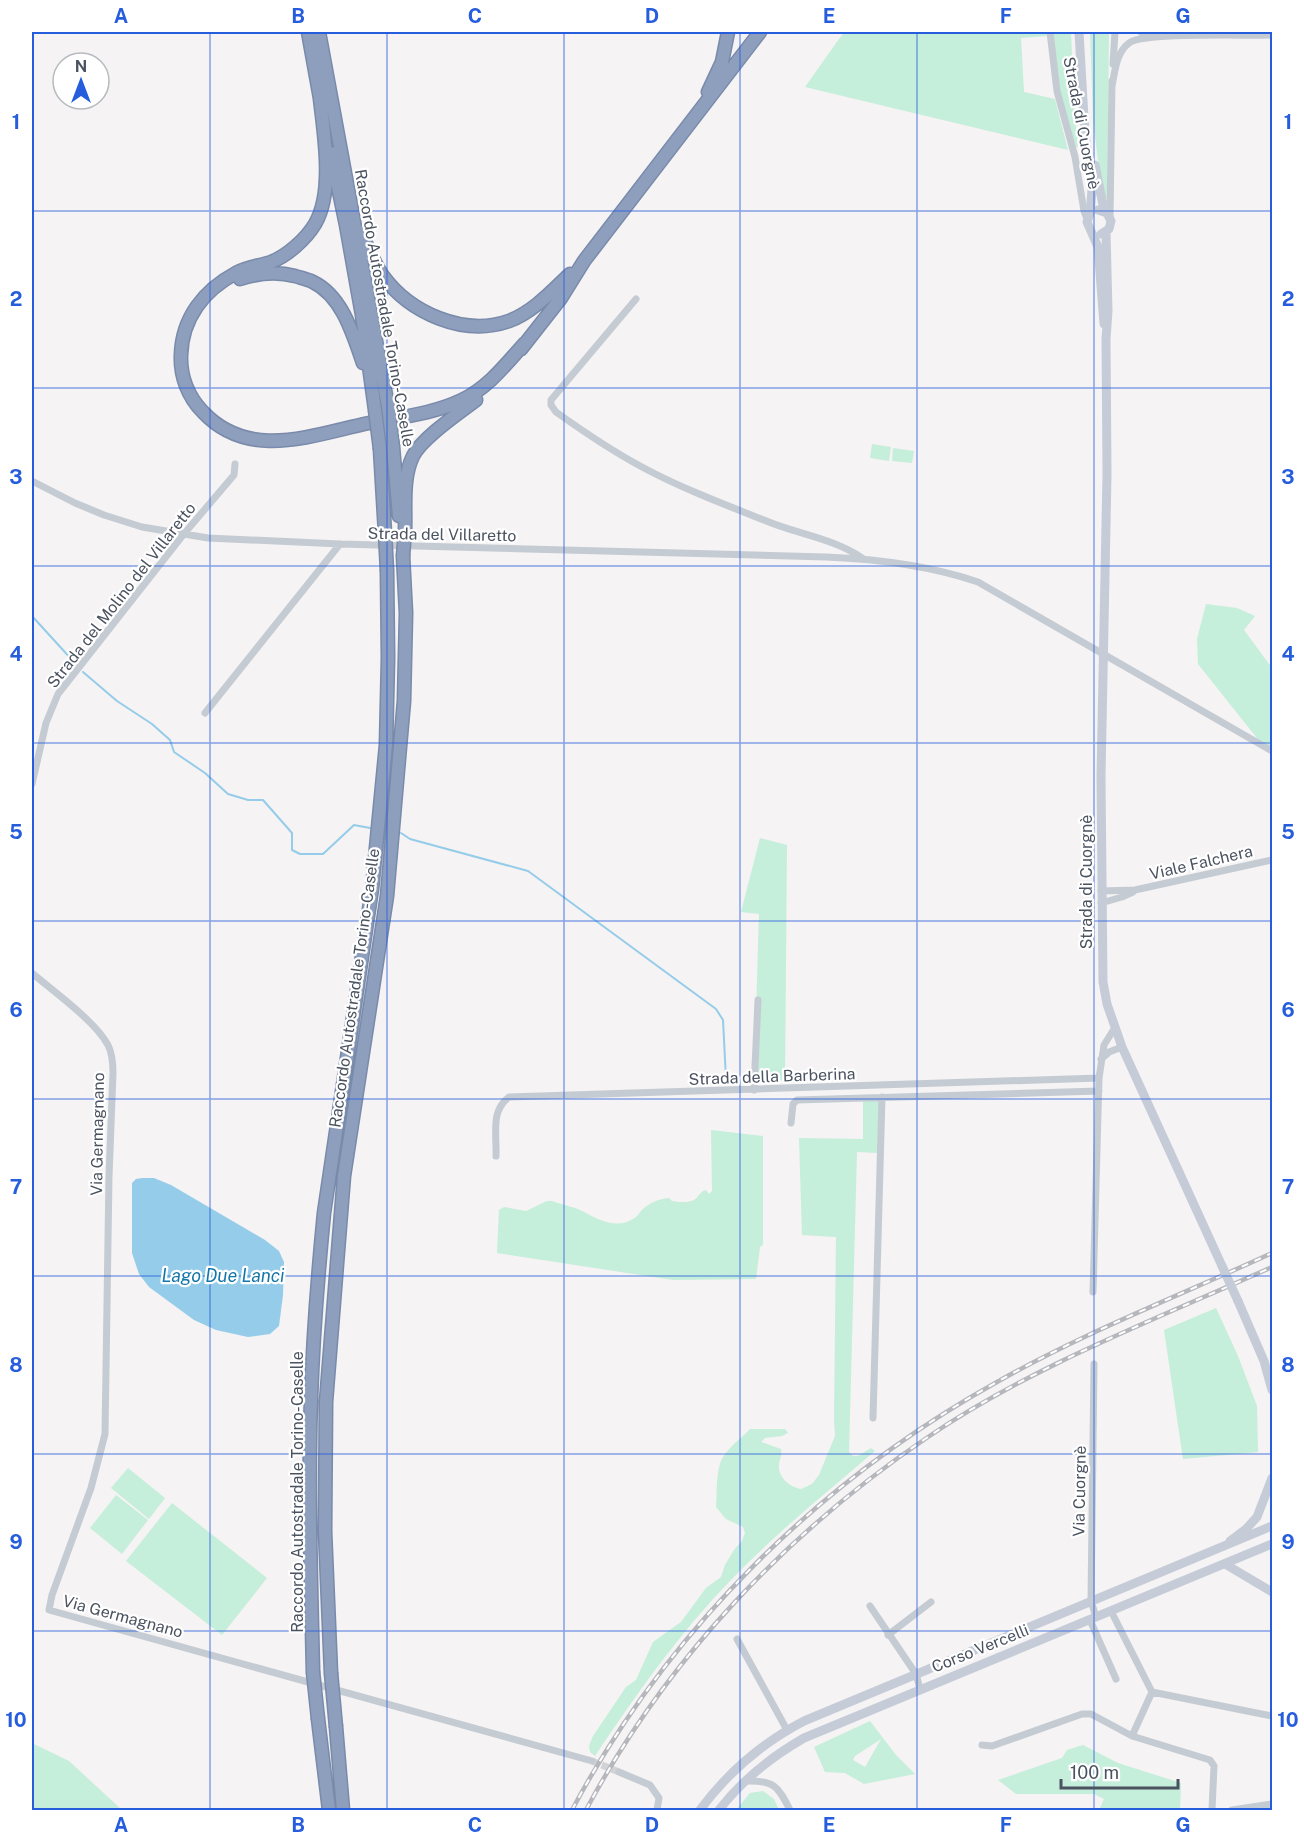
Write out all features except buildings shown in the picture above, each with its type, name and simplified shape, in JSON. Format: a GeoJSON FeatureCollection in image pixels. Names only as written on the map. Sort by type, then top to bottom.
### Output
{"type":"FeatureCollection","features":[{"type":"Feature","properties":{"kind":"highway","name":"Raccordo Autostradale Torino-Caselle"},"geometry":{"type":"LineString","coordinates":[[308,32],[362,315],[380,449],[387,571],[386,745],[372,889],[324,1213],[311,1398],[310,1521],[313,1672],[329,1810]]}},
{"type":"Feature","properties":{"kind":"highway","name":"Raccordo Autostradale Torino-Caselle"},"geometry":{"type":"LineString","coordinates":[[319,32],[388,406],[403,532],[406,614],[404,701],[387,896],[344,1176],[326,1402],[325,1531],[331,1673],[343,1810]]}},
{"type":"Feature","properties":{"kind":"highway"},"geometry":{"type":"LineString","coordinates":[[688,124],[712,85],[722,62],[728,32]]}},
{"type":"Feature","properties":{"kind":"highway"},"geometry":{"type":"LineString","coordinates":[[727,77],[760,32]]}},
{"type":"Feature","properties":{"kind":"highway"},"geometry":{"type":"LineString","coordinates":[[403,532],[406,487],[412,457],[439,429],[495,385],[561,298],[584,261],[688,124],[769,32]]}},
{"type":"Feature","properties":{"kind":"highway"},"geometry":{"type":"LineString","coordinates":[[320,99],[326,175],[323,198],[315,223],[295,247],[273,261],[237,272],[211,290],[192,314],[182,340],[181,359],[183,377],[195,404],[215,425],[236,436],[260,442],[302,437],[431,411],[453,404],[485,385],[525,343]]}},
{"type":"Feature","properties":{"kind":"highway"},"geometry":{"type":"LineString","coordinates":[[355,224],[383,276],[405,300],[431,316],[461,324],[484,326],[509,321],[533,308],[584,261]]}},
{"type":"Feature","properties":{"kind":"highway"},"geometry":{"type":"LineString","coordinates":[[205,297],[234,281],[271,273],[291,275],[313,282],[329,295],[352,332],[374,405]]}},
{"type":"Feature","properties":{"kind":"main road","name":"Strada di Cuorgnè"},"geometry":{"type":"LineString","coordinates":[[1079,32],[1085,135],[1092,191],[1089,216]]}},
{"type":"Feature","properties":{"kind":"main road","name":"Strada di Cuorgnè"},"geometry":{"type":"LineString","coordinates":[[1085,106],[1089,118],[1094,159],[1107,213]]}},
{"type":"Feature","properties":{"kind":"main road"},"geometry":{"type":"LineString","coordinates":[[1097,210],[1107,213],[1111,226],[1106,232],[1100,234],[1093,232],[1088,226],[1089,216],[1097,210]]}},
{"type":"Feature","properties":{"kind":"main road","name":"Strada di Cuorgnè"},"geometry":{"type":"LineString","coordinates":[[1093,232],[1098,247],[1106,339]]}},
{"type":"Feature","properties":{"kind":"main road","name":"Strada di Cuorgnè"},"geometry":{"type":"LineString","coordinates":[[1106,232],[1108,411],[1101,777],[1103,982],[1114,1029],[1238,1301],[1264,1361],[1272,1390]]}},
{"type":"Feature","properties":{"kind":"main road"},"geometry":{"type":"LineString","coordinates":[[1219,1549],[1257,1518],[1272,1478]]}},
{"type":"Feature","properties":{"kind":"main road","name":"Corso Vercelli"},"geometry":{"type":"LineString","coordinates":[[700,1810],[727,1777],[747,1758],[787,1730],[1272,1526]]}},
{"type":"Feature","properties":{"kind":"main road","name":"Corso Vercelli"},"geometry":{"type":"LineString","coordinates":[[719,1810],[767,1761],[804,1738],[1272,1544]]}},
{"type":"Feature","properties":{"kind":"main road"},"geometry":{"type":"LineString","coordinates":[[1225,1564],[1272,1592]]}},
{"type":"Feature","properties":{"kind":"street","name":"Strada di Cuorgnè"},"geometry":{"type":"LineString","coordinates":[[1050,32],[1057,91],[1075,158],[1084,211],[1089,216]]}},
{"type":"Feature","properties":{"kind":"street","name":"Strada di Cuorgnè"},"geometry":{"type":"LineString","coordinates":[[1107,213],[1115,32]]}},
{"type":"Feature","properties":{"kind":"street"},"geometry":{"type":"LineString","coordinates":[[1141,32],[1167,36]]}},
{"type":"Feature","properties":{"kind":"street"},"geometry":{"type":"LineString","coordinates":[[1112,86],[1117,61],[1127,44],[1132,41],[1167,36],[1272,35]]}},
{"type":"Feature","properties":{"kind":"street","name":"Strada del Villaretto"},"geometry":{"type":"LineString","coordinates":[[636,299],[551,400],[551,405],[556,412],[605,446],[652,472],[703,496],[775,525],[849,550],[862,558]]}},
{"type":"Feature","properties":{"kind":"street","name":"Strada del Molino del Villaretto"},"geometry":{"type":"LineString","coordinates":[[32,784],[46,723],[58,693],[183,535],[234,475],[236,464]]}},
{"type":"Feature","properties":{"kind":"street","name":"Strada del Villaretto"},"geometry":{"type":"LineString","coordinates":[[32,481],[75,503],[141,527],[183,535],[234,540],[862,558],[904,563],[978,582],[1272,751]]}},
{"type":"Feature","properties":{"kind":"street"},"geometry":{"type":"LineString","coordinates":[[205,713],[340,544]]}},
{"type":"Feature","properties":{"kind":"street","name":"Viale Falchera"},"geometry":{"type":"LineString","coordinates":[[1101,891],[1135,890],[1272,860]]}},
{"type":"Feature","properties":{"kind":"street","name":"Viale Falchera"},"geometry":{"type":"LineString","coordinates":[[1101,903],[1122,897],[1135,890]]}},
{"type":"Feature","properties":{"kind":"street","name":"Via Germagnano"},"geometry":{"type":"LineString","coordinates":[[32,973],[74,1008],[96,1031],[108,1045],[112,1057],[105,1434],[91,1488],[52,1595],[49,1610],[592,1761]]}},
{"type":"Feature","properties":{"kind":"street"},"geometry":{"type":"LineString","coordinates":[[753,1090],[758,1000]]}},
{"type":"Feature","properties":{"kind":"street"},"geometry":{"type":"LineString","coordinates":[[1093,1292],[1099,1078],[1105,1041],[1114,1029]]}},
{"type":"Feature","properties":{"kind":"street"},"geometry":{"type":"LineString","coordinates":[[1101,1059],[1109,1052],[1122,1047]]}},
{"type":"Feature","properties":{"kind":"street","name":"Strada della Barberina"},"geometry":{"type":"LineString","coordinates":[[496,1156],[496,1115],[501,1104],[509,1097],[1099,1078]]}},
{"type":"Feature","properties":{"kind":"street","name":"Strada della Barberina"},"geometry":{"type":"LineString","coordinates":[[791,1123],[793,1104],[797,1100],[1099,1091]]}},
{"type":"Feature","properties":{"kind":"street"},"geometry":{"type":"LineString","coordinates":[[873,1418],[882,1097]]}},
{"type":"Feature","properties":{"kind":"street","name":"Via Cuorgnè"},"geometry":{"type":"LineString","coordinates":[[1094,1364],[1091,1601],[1093,1619],[1116,1679]]}},
{"type":"Feature","properties":{"kind":"street"},"geometry":{"type":"LineString","coordinates":[[888,1635],[931,1602]]}},
{"type":"Feature","properties":{"kind":"street"},"geometry":{"type":"LineString","coordinates":[[870,1606],[916,1674],[920,1689]]}},
{"type":"Feature","properties":{"kind":"street"},"geometry":{"type":"LineString","coordinates":[[1111,1611],[1152,1692]]}},
{"type":"Feature","properties":{"kind":"street"},"geometry":{"type":"LineString","coordinates":[[737,1639],[787,1730]]}},
{"type":"Feature","properties":{"kind":"street"},"geometry":{"type":"LineString","coordinates":[[1152,1692],[1272,1716]]}},
{"type":"Feature","properties":{"kind":"street"},"geometry":{"type":"LineString","coordinates":[[1132,1736],[1152,1692]]}},
{"type":"Feature","properties":{"kind":"street"},"geometry":{"type":"LineString","coordinates":[[982,1746],[992,1746],[1086,1713],[1132,1736],[1210,1760],[1214,1766],[1212,1810]]}},
{"type":"Feature","properties":{"kind":"street"},"geometry":{"type":"LineString","coordinates":[[619,1772],[650,1785],[659,1798],[657,1810]]}},
{"type":"Feature","properties":{"kind":"street"},"geometry":{"type":"LineString","coordinates":[[745,1781],[761,1780],[771,1784],[780,1791],[790,1810]]}},
{"type":"Feature","properties":{"kind":"street"},"geometry":{"type":"LineString","coordinates":[[1233,1810],[1272,1804]]}},
{"type":"Feature","properties":{"kind":"green space"},"geometry":{"type":"Polygon","coordinates":[[[844,32],[1047,32],[1047,36],[1021,38],[1024,92],[1055,99],[1068,150],[805,87],[844,32]]]}},
{"type":"Feature","properties":{"kind":"green space"},"geometry":{"type":"Polygon","coordinates":[[[1053,32],[1071,32],[1078,147],[1073,139],[1059,86],[1053,32]]]}},
{"type":"Feature","properties":{"kind":"green space"},"geometry":{"type":"Polygon","coordinates":[[[1090,32],[1109,32],[1107,199],[1102,193],[1093,120],[1090,32]]]}},
{"type":"Feature","properties":{"kind":"green space"},"geometry":{"type":"Polygon","coordinates":[[[872,444],[891,447],[889,461],[870,458],[872,444]]]}},
{"type":"Feature","properties":{"kind":"green space"},"geometry":{"type":"Polygon","coordinates":[[[893,448],[914,451],[912,463],[892,461],[893,448]]]}},
{"type":"Feature","properties":{"kind":"green space"},"geometry":{"type":"Polygon","coordinates":[[[1206,604],[1237,608],[1255,616],[1244,630],[1272,668],[1272,751],[1264,747],[1198,664],[1197,639],[1206,604]]]}},
{"type":"Feature","properties":{"kind":"green space"},"geometry":{"type":"Polygon","coordinates":[[[760,838],[787,845],[785,1080],[754,1081],[759,914],[741,912],[760,838]]]}},
{"type":"Feature","properties":{"kind":"green space"},"geometry":{"type":"Polygon","coordinates":[[[878,1100],[878,1153],[857,1152],[849,1452],[853,1456],[858,1456],[871,1448],[875,1451],[766,1546],[713,1600],[659,1665],[595,1756],[590,1752],[589,1746],[593,1736],[626,1687],[636,1680],[653,1642],[681,1622],[706,1588],[721,1577],[725,1565],[742,1541],[745,1533],[743,1527],[726,1519],[716,1507],[717,1480],[725,1454],[750,1429],[785,1429],[788,1433],[765,1438],[761,1442],[781,1449],[779,1469],[782,1477],[789,1484],[801,1489],[812,1484],[819,1475],[835,1436],[836,1237],[802,1235],[799,1138],[863,1139],[863,1101],[878,1100]]]}},
{"type":"Feature","properties":{"kind":"green space"},"geometry":{"type":"Polygon","coordinates":[[[711,1130],[763,1136],[763,1245],[760,1247],[756,1279],[673,1280],[497,1253],[499,1210],[504,1207],[526,1211],[552,1201],[578,1209],[601,1220],[621,1223],[635,1218],[642,1210],[658,1200],[669,1198],[672,1201],[689,1202],[706,1190],[709,1194],[712,1191],[711,1130]]]}},
{"type":"Feature","properties":{"kind":"green space"},"geometry":{"type":"Polygon","coordinates":[[[1216,1308],[1257,1406],[1258,1452],[1183,1459],[1164,1330],[1216,1308]]]}},
{"type":"Feature","properties":{"kind":"green space"},"geometry":{"type":"Polygon","coordinates":[[[128,1468],[165,1498],[149,1519],[111,1488],[128,1468]]]}},
{"type":"Feature","properties":{"kind":"green space"},"geometry":{"type":"Polygon","coordinates":[[[116,1495],[148,1520],[122,1554],[90,1528],[116,1495]]]}},
{"type":"Feature","properties":{"kind":"green space"},"geometry":{"type":"Polygon","coordinates":[[[172,1503],[267,1578],[222,1635],[126,1561],[172,1503]]]}},
{"type":"Feature","properties":{"kind":"green space"},"geometry":{"type":"Polygon","coordinates":[[[870,1721],[896,1755],[915,1774],[864,1784],[845,1773],[825,1772],[814,1747],[870,1721]],[[881,1739],[855,1756],[853,1760],[865,1767],[881,1739]]]}},
{"type":"Feature","properties":{"kind":"green space"},"geometry":{"type":"Polygon","coordinates":[[[32,1743],[69,1761],[122,1810],[32,1810],[32,1743]]]}},
{"type":"Feature","properties":{"kind":"green space"},"geometry":{"type":"Polygon","coordinates":[[[1083,1745],[1118,1763],[1181,1783],[1180,1810],[1099,1810],[1104,1799],[1094,1794],[1016,1794],[998,1780],[1062,1758],[1067,1750],[1083,1745]]]}},
{"type":"Feature","properties":{"kind":"green space"},"geometry":{"type":"Polygon","coordinates":[[[763,1791],[774,1799],[779,1810],[736,1810],[750,1793],[763,1791]]]}},
{"type":"Feature","properties":{"kind":"water","name":"Lago Due Lanci"},"geometry":{"type":"Polygon","coordinates":[[[142,1178],[154,1178],[171,1185],[265,1240],[279,1251],[284,1262],[283,1295],[279,1326],[270,1334],[248,1337],[216,1330],[194,1320],[149,1287],[139,1274],[132,1253],[132,1183],[142,1178]]]}},
{"type":"Feature","properties":{"kind":"waterway"},"geometry":{"type":"LineString","coordinates":[[32,616],[73,661]]}},
{"type":"Feature","properties":{"kind":"waterway"},"geometry":{"type":"LineString","coordinates":[[83,672],[117,701],[152,724],[170,740],[174,752],[205,773],[228,794],[248,800],[263,800],[292,833],[292,850],[300,854],[323,854],[354,825],[370,828]]}},
{"type":"Feature","properties":{"kind":"waterway"},"geometry":{"type":"LineString","coordinates":[[401,833],[410,839],[528,871],[716,1009],[723,1020],[726,1079]]}},
{"type":"Feature","properties":{"kind":"tunnel"},"geometry":{"type":"LineString","coordinates":[[592,1761],[619,1772]]}},
{"type":"Feature","properties":{"kind":"railway"},"geometry":{"type":"LineString","coordinates":[[572,1810],[611,1744],[654,1681],[702,1622],[754,1566],[810,1513],[869,1465],[932,1421],[1030,1364],[1099,1330],[1272,1253]]}},
{"type":"Feature","properties":{"kind":"railway"},"geometry":{"type":"LineString","coordinates":[[586,1810],[618,1755],[653,1702],[692,1651],[779,1557],[826,1514],[876,1474],[928,1437],[1009,1388],[1096,1345],[1272,1267]]}}]}
